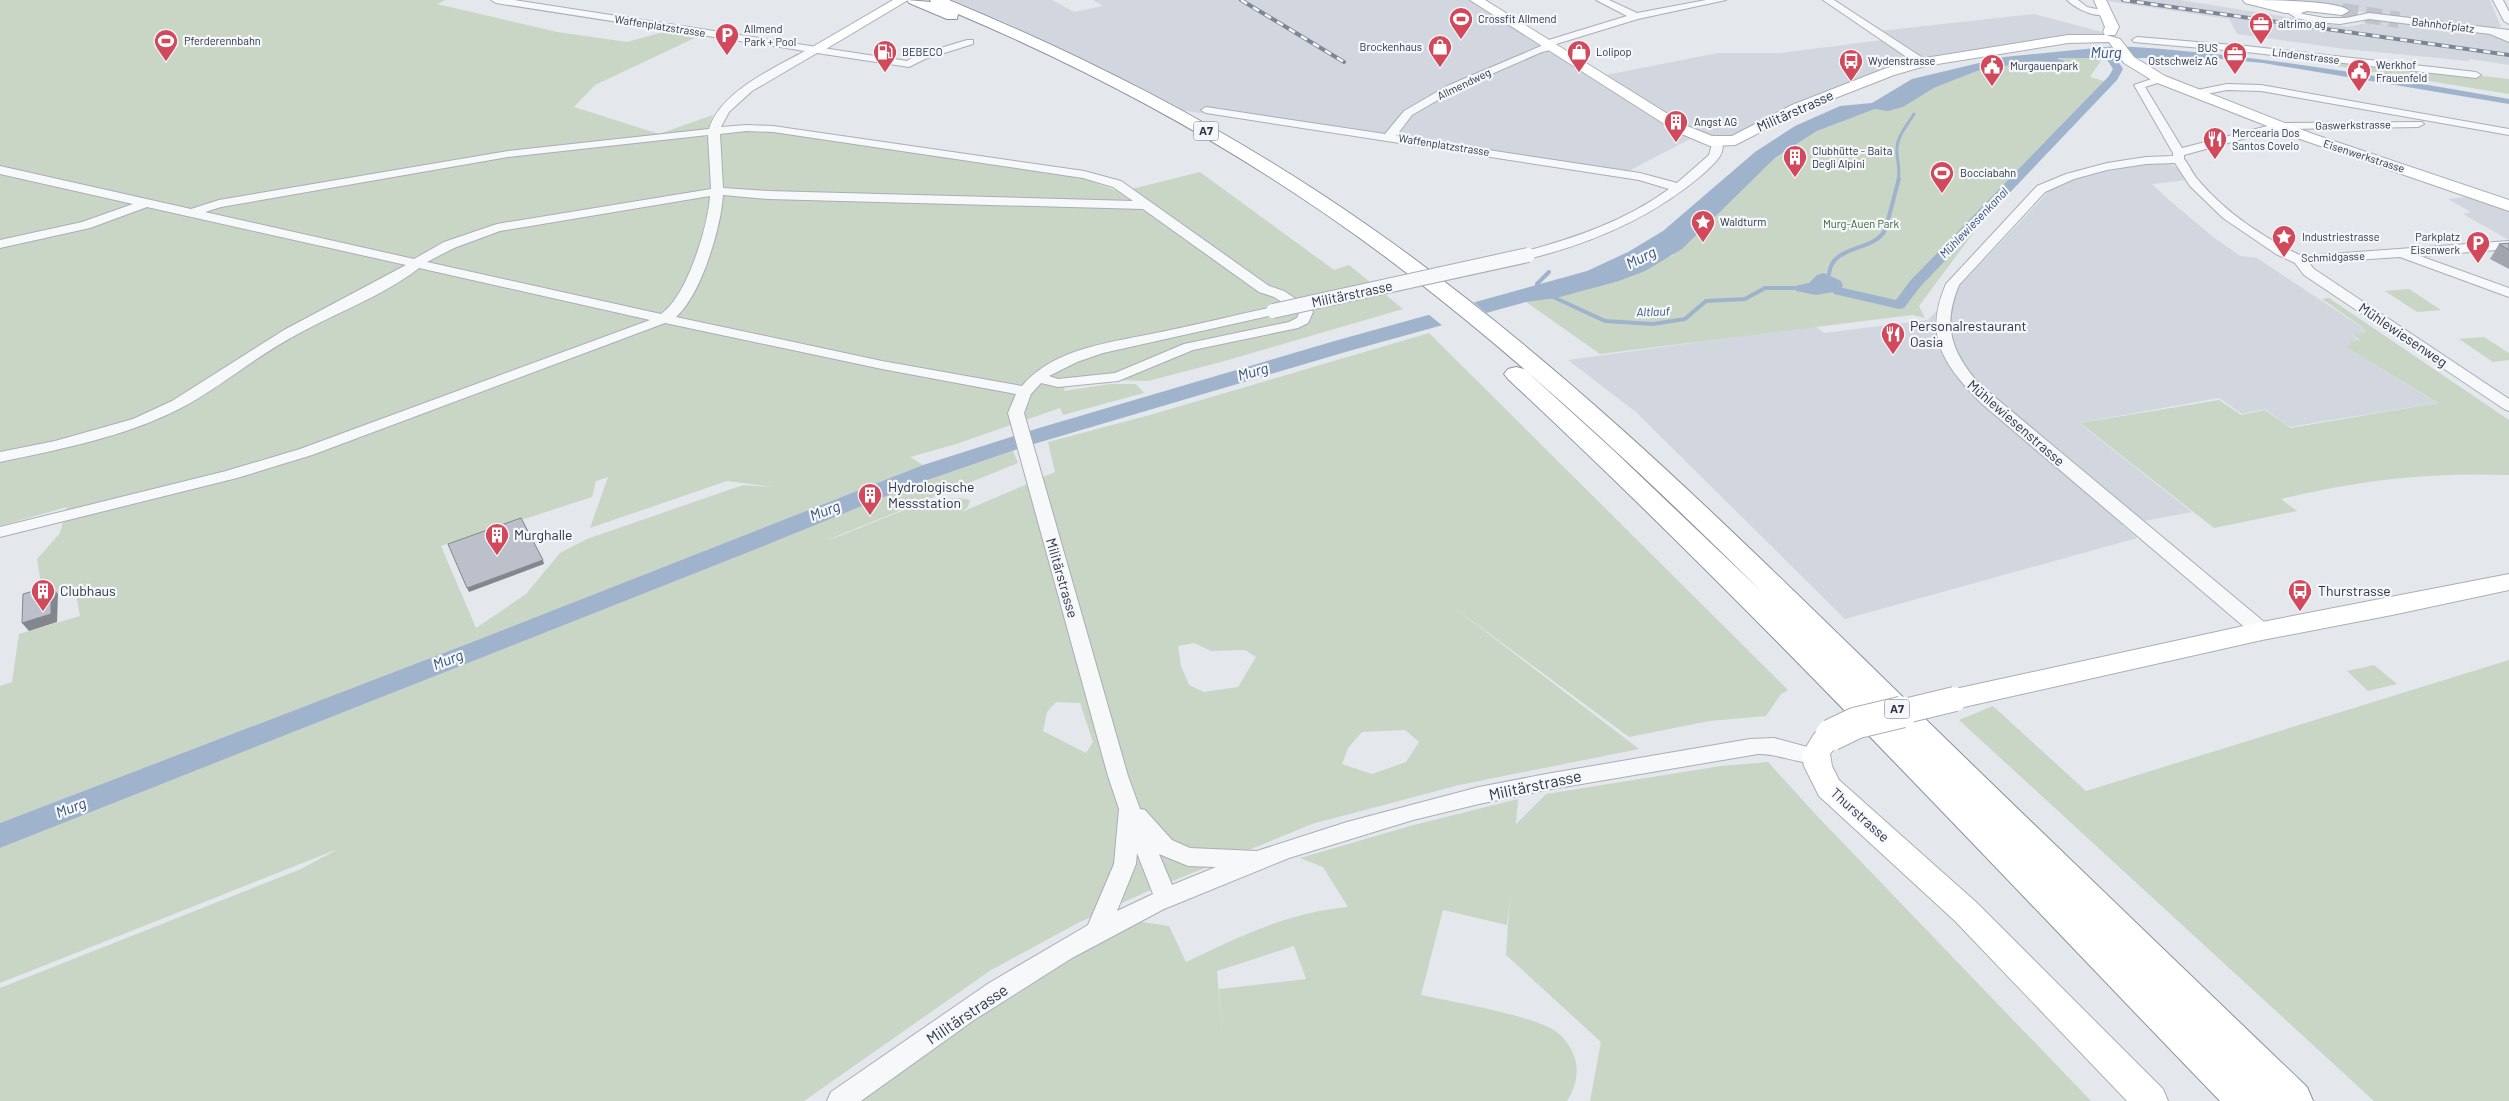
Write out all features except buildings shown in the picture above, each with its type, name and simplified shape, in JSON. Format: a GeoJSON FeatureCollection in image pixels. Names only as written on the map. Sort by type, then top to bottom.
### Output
{"type":"FeatureCollection","features":[{"type":"Feature","properties":{"kind":"main road","name":"A7"},"geometry":{"type":"LineString","coordinates":[[914,0],[1057,64],[1161,118],[1299,204],[1438,297]]}},
{"type":"Feature","properties":{"kind":"main road","name":"A7"},"geometry":{"type":"LineString","coordinates":[[936,0],[1068,58],[1208,132],[1314,198],[1479,331],[1570,397],[1708,524],[2294,1101]]}},
{"type":"Feature","properties":{"kind":"main road"},"geometry":{"type":"LineString","coordinates":[[2250,0],[2342,12]]}},
{"type":"Feature","properties":{"kind":"main road","name":"A7"},"geometry":{"type":"LineString","coordinates":[[1479,331],[1547,402],[1684,531],[2246,1101]]}},
{"type":"Feature","properties":{"kind":"street","name":"Waffenplatzstrasse"},"geometry":{"type":"LineString","coordinates":[[496,0],[909,64],[922,57],[970,42]]}},
{"type":"Feature","properties":{"kind":"street"},"geometry":{"type":"LineString","coordinates":[[0,532],[231,475],[306,452],[644,328],[664,318],[678,307],[706,250],[715,217],[718,191],[714,131],[724,110],[738,98],[816,49],[902,0]]}},
{"type":"Feature","properties":{"kind":"street"},"geometry":{"type":"LineString","coordinates":[[1476,0],[1682,129],[1702,139],[1717,142]]}},
{"type":"Feature","properties":{"kind":"street"},"geometry":{"type":"LineString","coordinates":[[1601,0],[1636,16]]}},
{"type":"Feature","properties":{"kind":"street","name":"Allmendweg"},"geometry":{"type":"LineString","coordinates":[[1389,137],[1408,113],[1451,88],[1539,49],[1636,16],[1720,0]]}},
{"type":"Feature","properties":{"kind":"street"},"geometry":{"type":"LineString","coordinates":[[1828,0],[1924,62]]}},
{"type":"Feature","properties":{"kind":"street"},"geometry":{"type":"LineString","coordinates":[[2072,0],[2084,9],[2105,9],[2114,17],[2119,39]]}},
{"type":"Feature","properties":{"kind":"street"},"geometry":{"type":"LineString","coordinates":[[2498,0],[2509,21]]}},
{"type":"Feature","properties":{"kind":"street","name":"Bahnhofplatz"},"geometry":{"type":"LineString","coordinates":[[2285,6],[2306,18],[2338,22],[2364,16],[2390,18],[2495,33]]}},
{"type":"Feature","properties":{"kind":"street"},"geometry":{"type":"LineString","coordinates":[[2495,33],[2509,32]]}},
{"type":"Feature","properties":{"kind":"street"},"geometry":{"type":"LineString","coordinates":[[2495,33],[2509,39]]}},
{"type":"Feature","properties":{"kind":"street","name":"Militärstrasse"},"geometry":{"type":"LineString","coordinates":[[1166,898],[1128,808],[1018,426],[1018,405],[1025,392],[1038,378],[1055,366],[1095,352],[1574,243],[1627,222],[1680,188],[1716,155],[1717,142],[1735,140],[1798,108],[1889,72],[1924,62],[2068,39],[2119,39]]}},
{"type":"Feature","properties":{"kind":"street","name":"Eisenwerkstrasse"},"geometry":{"type":"LineString","coordinates":[[2119,39],[2134,62],[2160,79],[2273,127],[2509,206]]}},
{"type":"Feature","properties":{"kind":"street","name":"Lindenstrasse"},"geometry":{"type":"LineString","coordinates":[[2119,39],[2255,50],[2476,75]]}},
{"type":"Feature","properties":{"kind":"street","name":"Schmidgasse"},"geometry":{"type":"LineString","coordinates":[[2160,79],[2139,85],[2194,183],[2227,215],[2280,251],[2300,260],[2401,253],[2509,293]]}},
{"type":"Feature","properties":{"kind":"street","name":"Gaswerkstrasse"},"geometry":{"type":"LineString","coordinates":[[2196,93],[2227,87],[2261,88],[2509,132]]}},
{"type":"Feature","properties":{"kind":"street","name":"Waffenplatzstrasse"},"geometry":{"type":"LineString","coordinates":[[1206,110],[1640,177],[1680,188]]}},
{"type":"Feature","properties":{"kind":"street","name":"Gaswerkstrasse"},"geometry":{"type":"LineString","coordinates":[[2178,156],[2273,127],[2434,124],[2440,120]]}},
{"type":"Feature","properties":{"kind":"street"},"geometry":{"type":"LineString","coordinates":[[191,213],[219,204],[508,154],[714,131],[746,128],[773,129],[1084,175],[1118,184],[1264,289],[1279,294],[1306,312],[1306,316],[1293,325],[1181,350],[1118,377],[1058,383],[1038,378]]}},
{"type":"Feature","properties":{"kind":"street","name":"Mühlewiesenstrasse"},"geometry":{"type":"LineString","coordinates":[[2178,156],[2092,170],[2055,181],[2041,189],[1953,284],[1944,299],[1942,328],[1949,355],[1964,378],[1986,400],[2262,631]]}},
{"type":"Feature","properties":{"kind":"street"},"geometry":{"type":"LineString","coordinates":[[0,170],[664,318],[882,365],[1025,392]]}},
{"type":"Feature","properties":{"kind":"street"},"geometry":{"type":"LineString","coordinates":[[0,457],[57,445],[139,422],[177,404],[289,333],[384,284],[449,245],[497,228],[718,191],[768,195],[1146,205]]}},
{"type":"Feature","properties":{"kind":"street"},"geometry":{"type":"LineString","coordinates":[[0,244],[86,225],[146,203]]}},
{"type":"Feature","properties":{"kind":"street"},"geometry":{"type":"LineString","coordinates":[[2401,253],[2509,245]]}},
{"type":"Feature","properties":{"kind":"street","name":"Mühlewiesenweg"},"geometry":{"type":"LineString","coordinates":[[2300,260],[2309,272],[2509,406]]}},
{"type":"Feature","properties":{"kind":"street"},"geometry":{"type":"LineString","coordinates":[[1823,746],[1856,723],[1955,699],[2262,631],[2392,607],[2509,582]]}},
{"type":"Feature","properties":{"kind":"street","name":"Militärstrasse"},"geometry":{"type":"LineString","coordinates":[[840,1101],[1040,964],[1097,932],[1166,898],[1261,860],[1323,838],[1420,811],[1568,777],[1741,748],[1823,746]]}},
{"type":"Feature","properties":{"kind":"street","name":"Thurstrasse"},"geometry":{"type":"LineString","coordinates":[[1823,746],[1820,773],[1829,788],[1966,912],[2151,1101]]}},
{"type":"Feature","properties":{"kind":"street","name":"Militärstrasse"},"geometry":{"type":"LineString","coordinates":[[1128,808],[1164,846],[1188,857],[1261,860]]}},
{"type":"Feature","properties":{"kind":"street","name":"Militärstrasse"},"geometry":{"type":"LineString","coordinates":[[1097,932],[1125,864],[1128,808]]}},
{"type":"Feature","properties":{"kind":"shaded area"},"geometry":{"type":"Polygon","coordinates":[[[953,0],[1052,0],[1074,12],[1103,6],[1093,0],[1481,0],[1601,76],[1718,53],[1781,53],[1882,40],[1871,32],[2034,14],[2106,33],[1889,72],[1742,137],[1717,142],[1592,78],[1690,139],[1617,177],[1387,139],[1178,110],[1007,23],[953,0]]]}},
{"type":"Feature","properties":{"kind":"shaded area"},"geometry":{"type":"Polygon","coordinates":[[[2100,0],[2180,0],[2348,27],[2379,20],[2488,34],[2509,41],[2509,65],[2470,59],[2469,61],[2345,49],[2237,34],[2229,19],[2100,0]]]}},
{"type":"Feature","properties":{"kind":"shaded area"},"geometry":{"type":"Polygon","coordinates":[[[2275,0],[2490,0],[2501,27],[2485,29],[2275,0]]]}},
{"type":"Feature","properties":{"kind":"shaded area"},"geometry":{"type":"Polygon","coordinates":[[[2163,163],[2180,168],[2186,180],[2152,184],[2169,200],[2212,236],[2240,256],[2257,258],[2360,326],[2366,332],[2352,335],[2359,340],[2349,342],[2351,344],[2344,346],[2437,403],[2289,427],[2265,409],[2242,414],[2219,398],[2079,423],[2192,512],[2122,525],[2137,538],[1845,619],[1636,412],[1568,360],[1815,326],[1824,333],[1928,320],[2051,189],[2082,176],[2163,163]]]}},
{"type":"Feature","properties":{"kind":"shaded area"},"geometry":{"type":"Polygon","coordinates":[[[2473,196],[2509,210],[2509,240],[2463,214],[2471,212],[2448,199],[2473,196]]]}},
{"type":"Feature","properties":{"kind":"green space"},"geometry":{"type":"Polygon","coordinates":[[[0,0],[446,0],[437,4],[557,32],[627,42],[663,32],[699,36],[595,85],[574,107],[659,134],[713,115],[705,137],[742,131],[770,131],[1082,178],[1120,192],[1200,172],[1334,270],[1349,265],[1403,309],[1221,362],[1148,381],[1067,379],[1064,391],[1110,384],[1136,384],[1144,393],[1063,415],[1060,408],[956,444],[910,457],[923,465],[480,639],[0,823],[0,686],[12,682],[19,634],[80,616],[75,588],[43,597],[37,559],[60,533],[67,507],[0,526],[0,0]],[[608,477],[596,481],[592,497],[441,546],[476,628],[526,594],[560,553],[587,539],[743,485],[773,487],[727,481],[590,528],[608,477]]]}},
{"type":"Feature","properties":{"kind":"green space"},"geometry":{"type":"Polygon","coordinates":[[[2290,54],[2509,79],[2509,94],[2293,59],[2290,54]]]}},
{"type":"Feature","properties":{"kind":"green space","name":"Murg-Auen Park"},"geometry":{"type":"Polygon","coordinates":[[[2060,58],[2100,58],[2102,59],[2090,77],[2111,83],[2018,173],[1919,306],[1925,318],[1912,315],[1600,354],[1526,302],[1672,256],[1775,158],[1817,131],[1875,109],[1903,107],[1934,88],[1977,71],[2034,61],[2066,62],[2060,58]]]}},
{"type":"Feature","properties":{"kind":"green space"},"geometry":{"type":"Polygon","coordinates":[[[2409,289],[2441,310],[2417,312],[2385,291],[2409,289]]]}},
{"type":"Feature","properties":{"kind":"green space"},"geometry":{"type":"Polygon","coordinates":[[[2329,298],[2509,420],[2509,475],[2423,476],[2366,482],[2309,492],[2281,499],[2297,511],[2214,528],[2080,423],[2219,400],[2241,415],[2265,410],[2290,428],[2438,403],[2344,346],[2351,344],[2349,342],[2360,340],[2353,335],[2366,332],[2361,326],[2322,299],[2329,298]]]}},
{"type":"Feature","properties":{"kind":"green space"},"geometry":{"type":"Polygon","coordinates":[[[1429,333],[1788,690],[1781,694],[1766,716],[1709,721],[1629,737],[1448,603],[1639,749],[1459,785],[1312,824],[1146,892],[1078,923],[991,970],[804,1101],[0,1101],[0,988],[301,869],[338,849],[0,983],[0,848],[916,484],[1013,451],[1018,463],[825,541],[938,500],[955,498],[970,500],[968,507],[962,512],[1055,472],[1048,442],[1150,415],[1429,333]],[[1194,643],[1178,646],[1181,666],[1189,685],[1204,692],[1238,687],[1256,657],[1245,650],[1211,651],[1194,643]],[[1056,702],[1047,712],[1043,731],[1086,753],[1093,742],[1080,703],[1056,702]],[[1405,730],[1362,732],[1348,748],[1342,764],[1372,774],[1406,762],[1419,742],[1405,730]]]}},
{"type":"Feature","properties":{"kind":"green space"},"geometry":{"type":"Polygon","coordinates":[[[2484,337],[2509,353],[2509,360],[2493,362],[2459,339],[2484,337]]]}},
{"type":"Feature","properties":{"kind":"green space"},"geometry":{"type":"Polygon","coordinates":[[[2509,660],[2509,1101],[2374,1101],[1959,720],[1993,706],[2086,791],[2509,660]]]}},
{"type":"Feature","properties":{"kind":"green space"},"geometry":{"type":"Polygon","coordinates":[[[2374,665],[2397,684],[2368,691],[2347,671],[2374,665]]]}},
{"type":"Feature","properties":{"kind":"green space"},"geometry":{"type":"Polygon","coordinates":[[[1768,762],[1819,818],[2091,1101],[1590,1101],[1601,1042],[1506,955],[1510,895],[1507,925],[1443,910],[1421,995],[1515,1016],[1533,1021],[1558,1033],[1571,1049],[1576,1066],[1575,1083],[1567,1101],[855,1101],[1008,997],[1136,921],[1169,926],[1186,962],[1245,935],[1284,920],[1304,914],[1348,907],[1323,867],[1300,858],[1410,826],[1518,799],[1516,824],[1546,794],[1721,766],[1768,762]],[[1294,946],[1217,971],[1222,1034],[1219,989],[1306,979],[1294,946]]]}},
{"type":"Feature","properties":{"kind":"water","name":"Murg"},"geometry":{"type":"Polygon","coordinates":[[[2116,46],[2215,54],[2313,66],[2509,99],[2509,104],[2263,63],[2211,58],[2059,58],[2065,61],[2061,63],[2034,61],[1977,71],[1934,88],[1903,107],[1888,111],[1875,109],[1817,131],[1775,158],[1682,249],[1645,271],[1619,281],[1556,298],[1526,302],[1349,351],[1027,446],[916,484],[0,848],[0,823],[480,639],[923,465],[1039,428],[1338,340],[1587,271],[1628,252],[1663,231],[1755,152],[1795,126],[1840,106],[1872,103],[1912,79],[2004,57],[2116,46]]]}},
{"type":"Feature","properties":{"kind":"water"},"geometry":{"type":"Polygon","coordinates":[[[1824,273],[1841,281],[1843,286],[1839,291],[1816,295],[1796,291],[1795,286],[1809,283],[1817,275],[1824,273]]]}},
{"type":"Feature","properties":{"kind":"pier"},"geometry":{"type":"Polygon","coordinates":[[[1471,300],[1489,315],[1444,327],[1427,313],[1471,300]]]}},
{"type":"Feature","properties":{"kind":"waterway","name":"Mühlewiesenkanal"},"geometry":{"type":"LineString","coordinates":[[1839,291],[1899,305],[1915,284],[2113,78],[2118,69],[2111,58],[2115,51]]}},
{"type":"Feature","properties":{"kind":"waterway","name":"Altlauf"},"geometry":{"type":"LineString","coordinates":[[1898,180],[1898,143],[1901,134],[1914,114]]}},
{"type":"Feature","properties":{"kind":"waterway","name":"Altlauf"},"geometry":{"type":"LineString","coordinates":[[1829,274],[1837,258],[1844,253],[1870,243],[1884,232],[1899,179]]}},
{"type":"Feature","properties":{"kind":"waterway"},"geometry":{"type":"LineString","coordinates":[[1537,289],[1537,284],[1549,272]]}},
{"type":"Feature","properties":{"kind":"waterway","name":"Altlauf"},"geometry":{"type":"LineString","coordinates":[[1551,296],[1605,321],[1653,324],[1685,319],[1706,301],[1745,299],[1765,288],[1794,288]]}},
{"type":"Feature","properties":{"kind":"tunnel"},"geometry":{"type":"LineString","coordinates":[[2342,11],[2399,20]]}},
{"type":"Feature","properties":{"kind":"railway"},"geometry":{"type":"LineString","coordinates":[[1241,0],[1344,62]]}},
{"type":"Feature","properties":{"kind":"railway"},"geometry":{"type":"LineString","coordinates":[[2123,0],[2509,55]]}},
{"type":"Feature","properties":{"kind":"place","name":"Crossfit Allmend"},"geometry":{"type":"Point","coordinates":[1461,40]}},
{"type":"Feature","properties":{"kind":"place","name":"altrimo ag"},"geometry":{"type":"Point","coordinates":[2261,45]}},
{"type":"Feature","properties":{"kind":"place","name":"Allmend Park + Pool"},"geometry":{"type":"Point","coordinates":[727,56]}},
{"type":"Feature","properties":{"kind":"place","name":"Pferderennbahn"},"geometry":{"type":"Point","coordinates":[166,62]}},
{"type":"Feature","properties":{"kind":"place","name":"Brockenhaus"},"geometry":{"type":"Point","coordinates":[1440,68]}},
{"type":"Feature","properties":{"kind":"place","name":"BEBECO"},"geometry":{"type":"Point","coordinates":[885,73]}},
{"type":"Feature","properties":{"kind":"place","name":"Lolipop"},"geometry":{"type":"Point","coordinates":[1579,73]}},
{"type":"Feature","properties":{"kind":"place","name":"BUS Ostschweiz AG"},"geometry":{"type":"Point","coordinates":[2235,75]}},
{"type":"Feature","properties":{"kind":"place","name":"Wydenstrasse"},"geometry":{"type":"Point","coordinates":[1851,82]}},
{"type":"Feature","properties":{"kind":"place","name":"Murgauenpark"},"geometry":{"type":"Point","coordinates":[1992,87]}},
{"type":"Feature","properties":{"kind":"place","name":"Werkhof Frauenfeld"},"geometry":{"type":"Point","coordinates":[2359,92]}},
{"type":"Feature","properties":{"kind":"place","name":"Angst AG"},"geometry":{"type":"Point","coordinates":[1676,143]}},
{"type":"Feature","properties":{"kind":"place","name":"Mercearia Dos Santos Covelo"},"geometry":{"type":"Point","coordinates":[2215,160]}},
{"type":"Feature","properties":{"kind":"place","name":"Clubhütte - Baita Degli Alpini"},"geometry":{"type":"Point","coordinates":[1795,178]}},
{"type":"Feature","properties":{"kind":"place","name":"Bocciabahn"},"geometry":{"type":"Point","coordinates":[1942,194]}},
{"type":"Feature","properties":{"kind":"place","name":"Waldturm"},"geometry":{"type":"Point","coordinates":[1703,243]}},
{"type":"Feature","properties":{"kind":"place","name":"Industriestrasse"},"geometry":{"type":"Point","coordinates":[2284,258]}},
{"type":"Feature","properties":{"kind":"place","name":"Parkplatz Eisenwerk"},"geometry":{"type":"Point","coordinates":[2478,264]}},
{"type":"Feature","properties":{"kind":"place","name":"Personalrestaurant Oasia"},"geometry":{"type":"Point","coordinates":[1893,355]}},
{"type":"Feature","properties":{"kind":"place","name":"Hydrologische Messstation"},"geometry":{"type":"Point","coordinates":[870,516]}},
{"type":"Feature","properties":{"kind":"place","name":"Murghalle"},"geometry":{"type":"Point","coordinates":[497,556]}},
{"type":"Feature","properties":{"kind":"place","name":"Clubhaus"},"geometry":{"type":"Point","coordinates":[43,612]}},
{"type":"Feature","properties":{"kind":"place","name":"Thurstrasse"},"geometry":{"type":"Point","coordinates":[2300,612]}}]}
